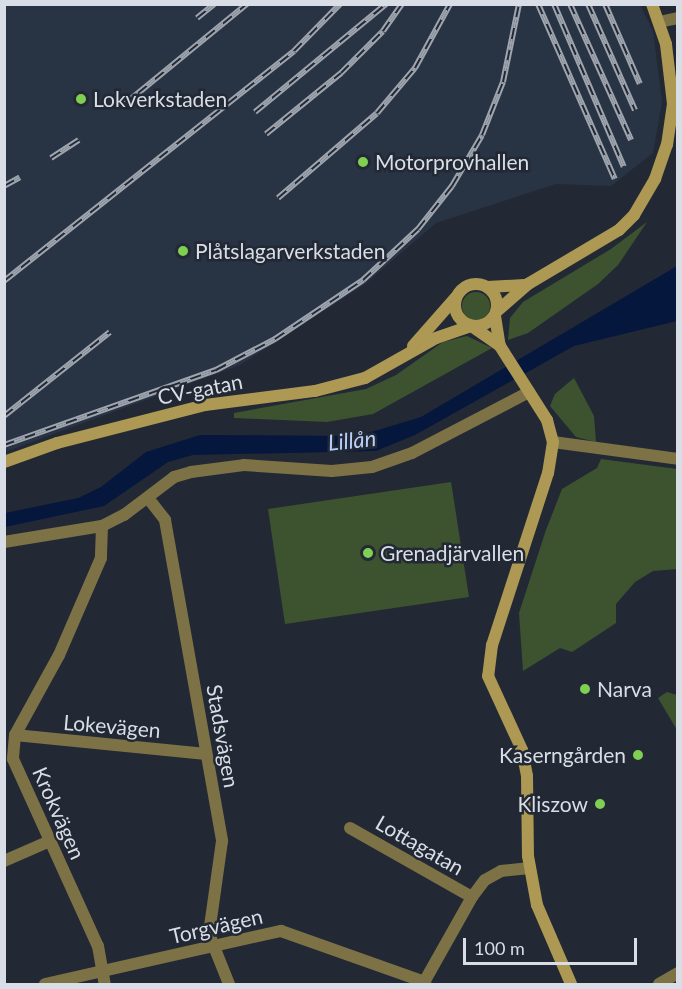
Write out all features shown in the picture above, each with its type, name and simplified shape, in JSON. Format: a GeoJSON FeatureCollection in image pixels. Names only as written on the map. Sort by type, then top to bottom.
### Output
{"type":"FeatureCollection","features":[{"type":"Feature","properties":{"kind":"street"},"geometry":{"type":"LineString","coordinates":[[472,326],[488,323],[528,284],[619,230],[634,215],[655,179],[667,145],[673,104],[670,63],[652,4]]}},
{"type":"Feature","properties":{"kind":"street"},"geometry":{"type":"LineString","coordinates":[[659,22],[678,18]]}},
{"type":"Feature","properties":{"kind":"street"},"geometry":{"type":"LineString","coordinates":[[500,345],[458,317],[456,297],[467,286],[509,289],[528,284]]}},
{"type":"Feature","properties":{"kind":"street"},"geometry":{"type":"LineString","coordinates":[[487,287],[496,298],[500,345],[547,420],[553,442],[548,473],[489,656],[489,676],[522,750],[527,776],[530,868],[537,904],[571,984]]}},
{"type":"Feature","properties":{"kind":"street","name":"CV-gatan"},"geometry":{"type":"LineString","coordinates":[[402,358],[456,297]]}},
{"type":"Feature","properties":{"kind":"street","name":"CV-gatan"},"geometry":{"type":"LineString","coordinates":[[4,462],[79,437],[205,405],[315,391],[364,378],[436,338],[472,326]]}},
{"type":"Feature","properties":{"kind":"street"},"geometry":{"type":"LineString","coordinates":[[4,542],[102,526],[148,498],[174,477],[213,468],[244,465],[332,471],[372,467],[412,453],[529,392]]}},
{"type":"Feature","properties":{"kind":"street"},"geometry":{"type":"LineString","coordinates":[[553,442],[678,459]]}},
{"type":"Feature","properties":{"kind":"street","name":"Stadsvägen"},"geometry":{"type":"LineString","coordinates":[[148,498],[165,520],[222,841],[209,934],[229,984]]}},
{"type":"Feature","properties":{"kind":"street","name":"Krokvägen"},"geometry":{"type":"LineString","coordinates":[[102,526],[101,558],[59,655],[15,735],[13,759],[98,946],[105,984]]}},
{"type":"Feature","properties":{"kind":"street","name":"Lokevägen"},"geometry":{"type":"LineString","coordinates":[[15,735],[206,754]]}},
{"type":"Feature","properties":{"kind":"street","name":"Lottagatan"},"geometry":{"type":"LineString","coordinates":[[350,828],[472,897]]}},
{"type":"Feature","properties":{"kind":"street"},"geometry":{"type":"LineString","coordinates":[[4,861],[50,841]]}},
{"type":"Feature","properties":{"kind":"street"},"geometry":{"type":"LineString","coordinates":[[424,983],[472,897],[485,880],[501,870],[530,868]]}},
{"type":"Feature","properties":{"kind":"street","name":"Torgvägen"},"geometry":{"type":"LineString","coordinates":[[45,984],[281,931],[424,983]]}},
{"type":"Feature","properties":{"kind":"street"},"geometry":{"type":"LineString","coordinates":[[659,984],[678,973]]}},
{"type":"Feature","properties":{"kind":"shaded area"},"geometry":{"type":"Polygon","coordinates":[[[5,4],[640,5],[653,31],[662,102],[653,153],[611,186],[556,184],[436,223],[365,284],[240,365],[5,452],[5,4]]]}},
{"type":"Feature","properties":{"kind":"green space"},"geometry":{"type":"Polygon","coordinates":[[[647,222],[618,265],[598,284],[528,333],[508,340],[510,318],[523,302],[611,249],[647,222]]]}},
{"type":"Feature","properties":{"kind":"green space"},"geometry":{"type":"Polygon","coordinates":[[[476,292],[486,296],[490,306],[486,316],[476,320],[466,316],[462,306],[466,296],[476,292]]]}},
{"type":"Feature","properties":{"kind":"green space"},"geometry":{"type":"Polygon","coordinates":[[[467,336],[492,348],[373,414],[327,422],[234,418],[234,413],[366,389],[396,375],[443,342],[467,336]]]}},
{"type":"Feature","properties":{"kind":"green space"},"geometry":{"type":"Polygon","coordinates":[[[574,378],[594,416],[596,442],[576,437],[550,406],[555,394],[574,378]]]}},
{"type":"Feature","properties":{"kind":"green space"},"geometry":{"type":"Polygon","coordinates":[[[601,459],[677,469],[677,569],[653,571],[635,582],[616,604],[616,623],[572,652],[560,648],[523,671],[519,613],[546,530],[562,489],[597,468],[601,459]]]}},
{"type":"Feature","properties":{"kind":"green space","name":"Grenadjärvallen"},"geometry":{"type":"Polygon","coordinates":[[[451,482],[469,597],[285,624],[268,509],[451,482]]]}},
{"type":"Feature","properties":{"kind":"green space"},"geometry":{"type":"Polygon","coordinates":[[[667,692],[677,695],[677,730],[658,698],[667,692]]]}},
{"type":"Feature","properties":{"kind":"water","name":"Lillån"},"geometry":{"type":"Polygon","coordinates":[[[677,266],[677,321],[574,346],[415,435],[376,451],[193,455],[168,462],[104,506],[5,527],[5,513],[78,498],[101,487],[146,452],[200,435],[358,436],[421,417],[677,266]]]}},
{"type":"Feature","properties":{"kind":"railway"},"geometry":{"type":"LineString","coordinates":[[197,18],[214,4]]}},
{"type":"Feature","properties":{"kind":"railway"},"geometry":{"type":"LineString","coordinates":[[121,107],[247,4]]}},
{"type":"Feature","properties":{"kind":"railway"},"geometry":{"type":"LineString","coordinates":[[4,281],[294,51],[340,4]]}},
{"type":"Feature","properties":{"kind":"railway"},"geometry":{"type":"LineString","coordinates":[[255,112],[386,4]]}},
{"type":"Feature","properties":{"kind":"railway"},"geometry":{"type":"LineString","coordinates":[[266,134],[341,73],[383,31],[402,4]]}},
{"type":"Feature","properties":{"kind":"railway"},"geometry":{"type":"LineString","coordinates":[[278,198],[377,113],[415,68],[450,4]]}},
{"type":"Feature","properties":{"kind":"railway"},"geometry":{"type":"LineString","coordinates":[[4,445],[216,370],[275,339],[363,280],[418,229],[452,186],[482,135],[503,82],[519,4]]}},
{"type":"Feature","properties":{"kind":"railway"},"geometry":{"type":"LineString","coordinates":[[538,4],[615,179]]}},
{"type":"Feature","properties":{"kind":"railway"},"geometry":{"type":"LineString","coordinates":[[554,4],[624,167]]}},
{"type":"Feature","properties":{"kind":"railway"},"geometry":{"type":"LineString","coordinates":[[570,4],[631,140]]}},
{"type":"Feature","properties":{"kind":"railway"},"geometry":{"type":"LineString","coordinates":[[588,4],[635,110]]}},
{"type":"Feature","properties":{"kind":"railway"},"geometry":{"type":"LineString","coordinates":[[605,4],[640,84]]}},
{"type":"Feature","properties":{"kind":"railway"},"geometry":{"type":"LineString","coordinates":[[51,158],[79,140]]}},
{"type":"Feature","properties":{"kind":"railway"},"geometry":{"type":"LineString","coordinates":[[4,186],[20,177]]}},
{"type":"Feature","properties":{"kind":"railway"},"geometry":{"type":"LineString","coordinates":[[4,416],[110,332]]}},
{"type":"Feature","properties":{"kind":"place","name":"Lokverkstaden"},"geometry":{"type":"Point","coordinates":[81,99]}},
{"type":"Feature","properties":{"kind":"place","name":"Motorprovhallen"},"geometry":{"type":"Point","coordinates":[363,162]}},
{"type":"Feature","properties":{"kind":"place","name":"Plåtslagarverkstaden"},"geometry":{"type":"Point","coordinates":[183,251]}},
{"type":"Feature","properties":{"kind":"place","name":"Grenadjärvallen"},"geometry":{"type":"Point","coordinates":[368,553]}},
{"type":"Feature","properties":{"kind":"place","name":"Narva"},"geometry":{"type":"Point","coordinates":[585,689]}},
{"type":"Feature","properties":{"kind":"place","name":"Kaserngården"},"geometry":{"type":"Point","coordinates":[638,755]}},
{"type":"Feature","properties":{"kind":"place","name":"Kliszow"},"geometry":{"type":"Point","coordinates":[600,804]}}]}
